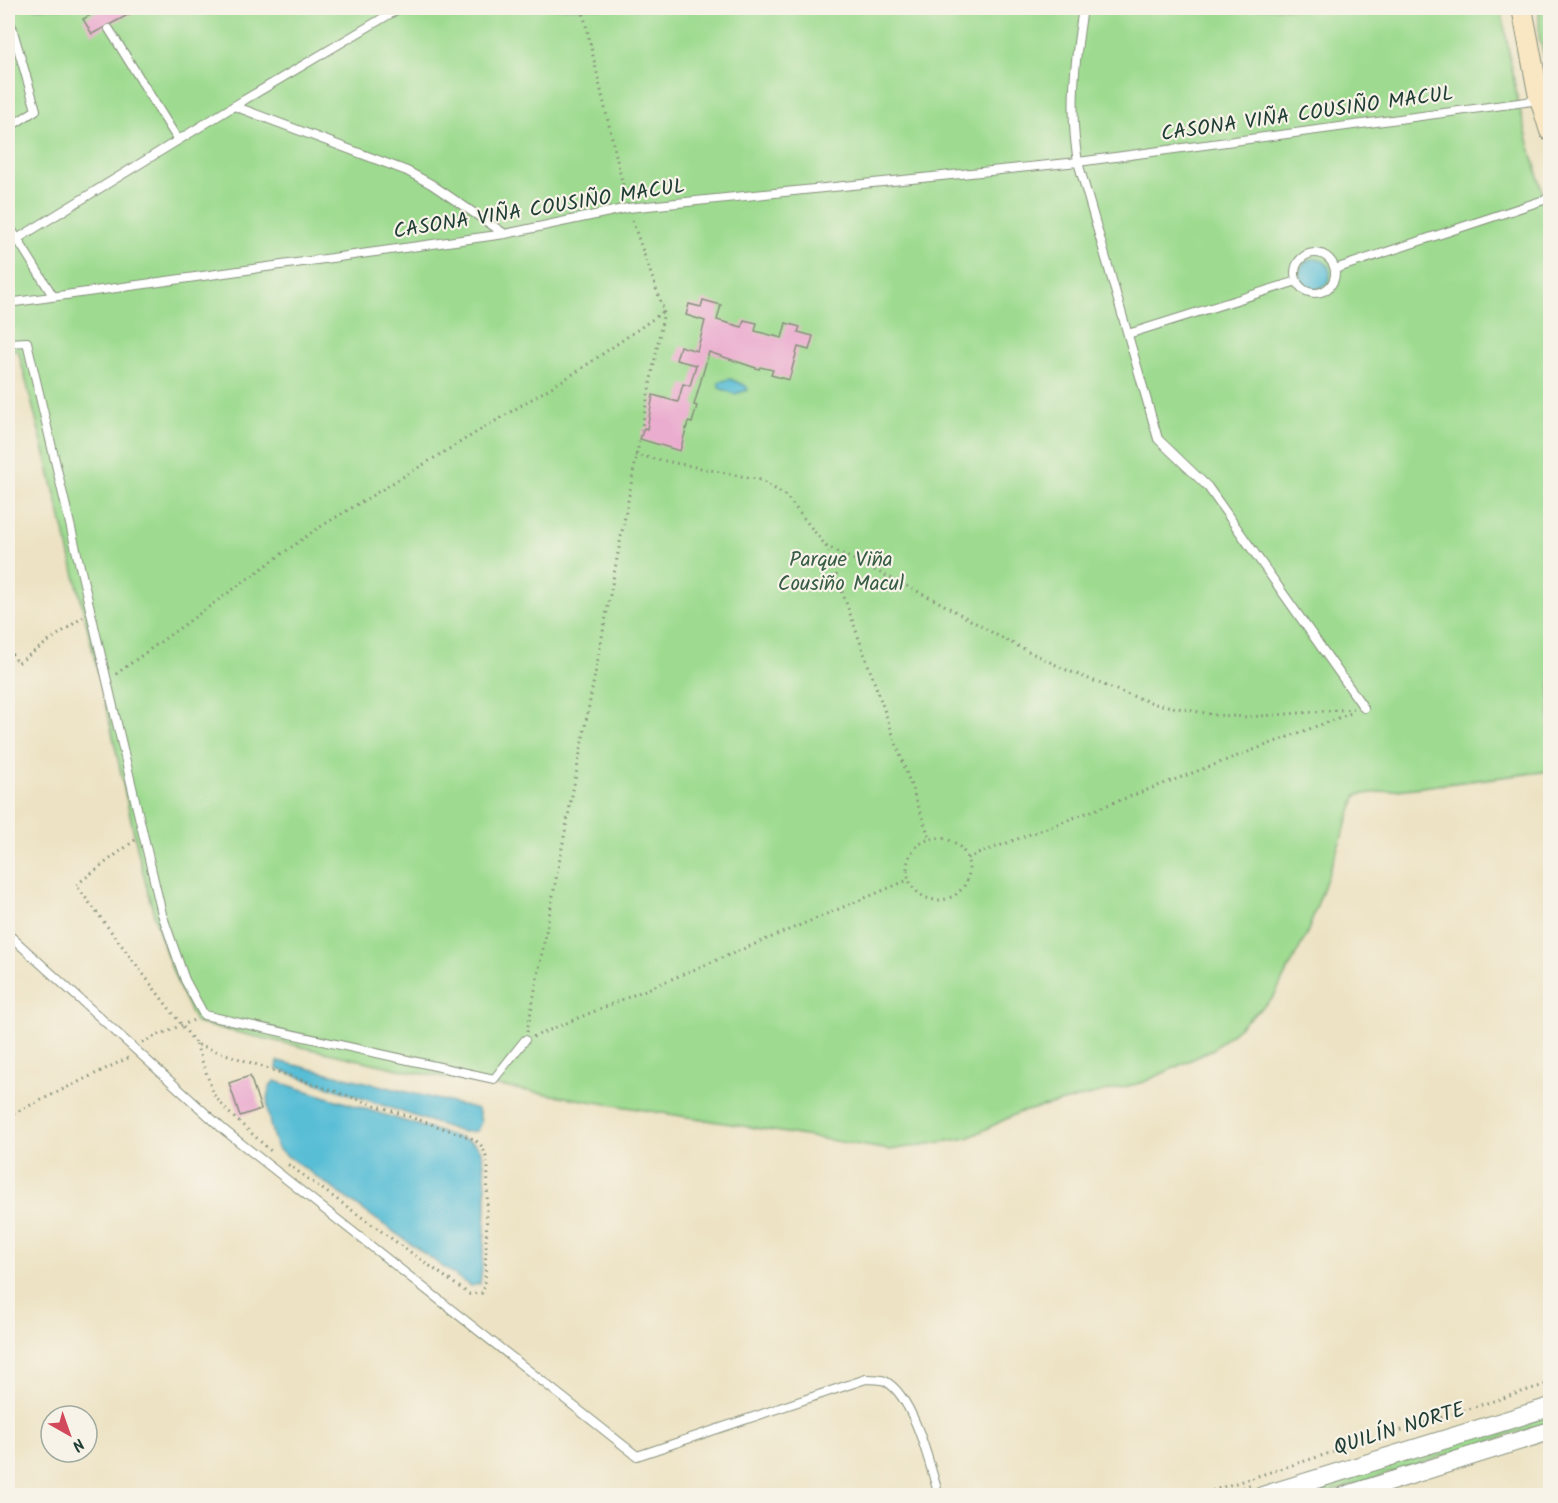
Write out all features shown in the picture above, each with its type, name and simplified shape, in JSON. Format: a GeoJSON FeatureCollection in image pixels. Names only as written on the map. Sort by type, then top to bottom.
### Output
{"type":"FeatureCollection","features":[{"type":"Feature","properties":{"kind":"main road"},"geometry":{"type":"LineString","coordinates":[[1522,8],[1537,80],[1545,101],[1551,131]]}},
{"type":"Feature","properties":{"kind":"street","name":"QUILÍN NORTE"},"geometry":{"type":"LineString","coordinates":[[1262,1496],[1551,1407]]}},
{"type":"Feature","properties":{"kind":"street"},"geometry":{"type":"LineString","coordinates":[[1344,1496],[1551,1431]]}},
{"type":"Feature","properties":{"kind":"lane"},"geometry":{"type":"LineString","coordinates":[[17,239],[234,106],[400,8]]}},
{"type":"Feature","properties":{"kind":"lane"},"geometry":{"type":"LineString","coordinates":[[1083,8],[1075,64],[1074,136],[1078,162],[1158,439],[1208,487],[1364,708]]}},
{"type":"Feature","properties":{"kind":"lane"},"geometry":{"type":"LineString","coordinates":[[8,14],[36,110],[8,128]]}},
{"type":"Feature","properties":{"kind":"lane"},"geometry":{"type":"LineString","coordinates":[[109,29],[178,140]]}},
{"type":"Feature","properties":{"kind":"lane","name":"CASONA VIÑA COUSIÑO MACUL"},"geometry":{"type":"LineString","coordinates":[[8,303],[505,234],[628,208],[1078,162],[1545,101]]}},
{"type":"Feature","properties":{"kind":"lane"},"geometry":{"type":"LineString","coordinates":[[234,106],[407,171],[431,184],[505,234]]}},
{"type":"Feature","properties":{"kind":"lane"},"geometry":{"type":"LineString","coordinates":[[1335,269],[1551,198]]}},
{"type":"Feature","properties":{"kind":"lane"},"geometry":{"type":"LineString","coordinates":[[8,224],[53,296]]}},
{"type":"Feature","properties":{"kind":"lane"},"geometry":{"type":"LineString","coordinates":[[1312,253],[1325,255],[1335,269],[1332,285],[1322,293],[1309,292],[1297,281],[1297,265],[1306,255],[1312,253]]}},
{"type":"Feature","properties":{"kind":"lane"},"geometry":{"type":"LineString","coordinates":[[1128,334],[1297,281]]}},
{"type":"Feature","properties":{"kind":"lane"},"geometry":{"type":"LineString","coordinates":[[8,343],[27,342],[162,914],[185,980],[204,1015],[494,1079],[525,1040]]}},
{"type":"Feature","properties":{"kind":"lane"},"geometry":{"type":"LineString","coordinates":[[8,934],[224,1130],[637,1456],[866,1379],[885,1382],[904,1401],[918,1427],[939,1496]]}},
{"type":"Feature","properties":{"kind":"path"},"geometry":{"type":"LineString","coordinates":[[525,1040],[664,312],[628,208],[582,8]]}},
{"type":"Feature","properties":{"kind":"path"},"geometry":{"type":"LineString","coordinates":[[107,680],[315,530],[578,371],[664,312]]}},
{"type":"Feature","properties":{"kind":"path"},"geometry":{"type":"LineString","coordinates":[[635,455],[761,480],[786,496],[826,546],[930,838]]}},
{"type":"Feature","properties":{"kind":"path"},"geometry":{"type":"LineString","coordinates":[[826,546],[1064,669],[1099,685],[1156,704],[1215,715],[1247,717],[1364,708]]}},
{"type":"Feature","properties":{"kind":"path"},"geometry":{"type":"LineString","coordinates":[[8,649],[18,663],[91,612]]}},
{"type":"Feature","properties":{"kind":"path"},"geometry":{"type":"LineString","coordinates":[[967,858],[1364,708]]}},
{"type":"Feature","properties":{"kind":"path"},"geometry":{"type":"LineString","coordinates":[[143,834],[76,885],[196,1044],[214,1095],[227,1111],[278,1157],[469,1294],[482,1293],[485,1286],[488,1167],[485,1149],[479,1142],[196,1044]]}},
{"type":"Feature","properties":{"kind":"path"},"geometry":{"type":"LineString","coordinates":[[930,838],[948,839],[963,850],[967,858],[967,879],[954,896],[944,900],[922,896],[908,880],[908,859],[921,843],[930,838]]}},
{"type":"Feature","properties":{"kind":"path"},"geometry":{"type":"LineString","coordinates":[[525,1040],[908,880]]}},
{"type":"Feature","properties":{"kind":"path"},"geometry":{"type":"LineString","coordinates":[[8,1116],[130,1059],[132,1047],[204,1015]]}},
{"type":"Feature","properties":{"kind":"path"},"geometry":{"type":"LineString","coordinates":[[1195,1496],[1551,1383]]}},
{"type":"Feature","properties":{"kind":"green space","name":"Parque Viña Cousiño Macul"},"geometry":{"type":"Polygon","coordinates":[[[8,8],[1501,8],[1518,103],[1550,220],[1550,771],[1357,795],[1306,936],[1273,998],[1212,1050],[1144,1082],[1018,1113],[968,1138],[890,1150],[412,1072],[196,1023],[166,953],[144,879],[89,633],[18,350],[8,350],[8,8]]]}},
{"type":"Feature","properties":{"kind":"green space"},"geometry":{"type":"Polygon","coordinates":[[[1539,8],[1550,8],[1550,77],[1539,37],[1539,8]]]}},
{"type":"Feature","properties":{"kind":"green space"},"geometry":{"type":"Polygon","coordinates":[[[1550,1411],[1550,1422],[1321,1495],[1283,1496],[1550,1411]]]}},
{"type":"Feature","properties":{"kind":"water"},"geometry":{"type":"Polygon","coordinates":[[[1315,259],[1325,264],[1330,274],[1325,284],[1315,289],[1305,284],[1300,274],[1305,264],[1315,259]]]}},
{"type":"Feature","properties":{"kind":"water"},"geometry":{"type":"Polygon","coordinates":[[[730,379],[746,386],[748,390],[735,394],[719,388],[719,382],[730,379]]]}},
{"type":"Feature","properties":{"kind":"water"},"geometry":{"type":"Polygon","coordinates":[[[278,1061],[478,1109],[481,1122],[477,1131],[461,1132],[277,1069],[278,1061]]]}},
{"type":"Feature","properties":{"kind":"water"},"geometry":{"type":"Polygon","coordinates":[[[275,1081],[469,1141],[477,1146],[482,1154],[486,1183],[480,1284],[470,1286],[279,1150],[268,1114],[268,1094],[275,1081]]]}},
{"type":"Feature","properties":{"kind":"building"},"geometry":{"type":"Polygon","coordinates":[[[103,8],[141,8],[92,34],[83,19],[103,8]]]}},
{"type":"Feature","properties":{"kind":"building"},"geometry":{"type":"Polygon","coordinates":[[[703,300],[721,305],[717,320],[742,327],[744,320],[757,323],[755,331],[782,338],[786,323],[800,327],[798,332],[813,336],[809,350],[798,347],[789,380],[771,375],[773,370],[760,367],[759,369],[709,352],[694,405],[697,406],[692,423],[688,422],[680,451],[640,439],[644,428],[647,429],[653,395],[678,402],[683,384],[690,386],[696,365],[676,360],[680,346],[697,351],[705,321],[686,315],[689,304],[701,307],[703,300]]]}},
{"type":"Feature","properties":{"kind":"building"},"geometry":{"type":"Polygon","coordinates":[[[250,1076],[261,1109],[240,1116],[229,1083],[250,1076]]]}}]}
